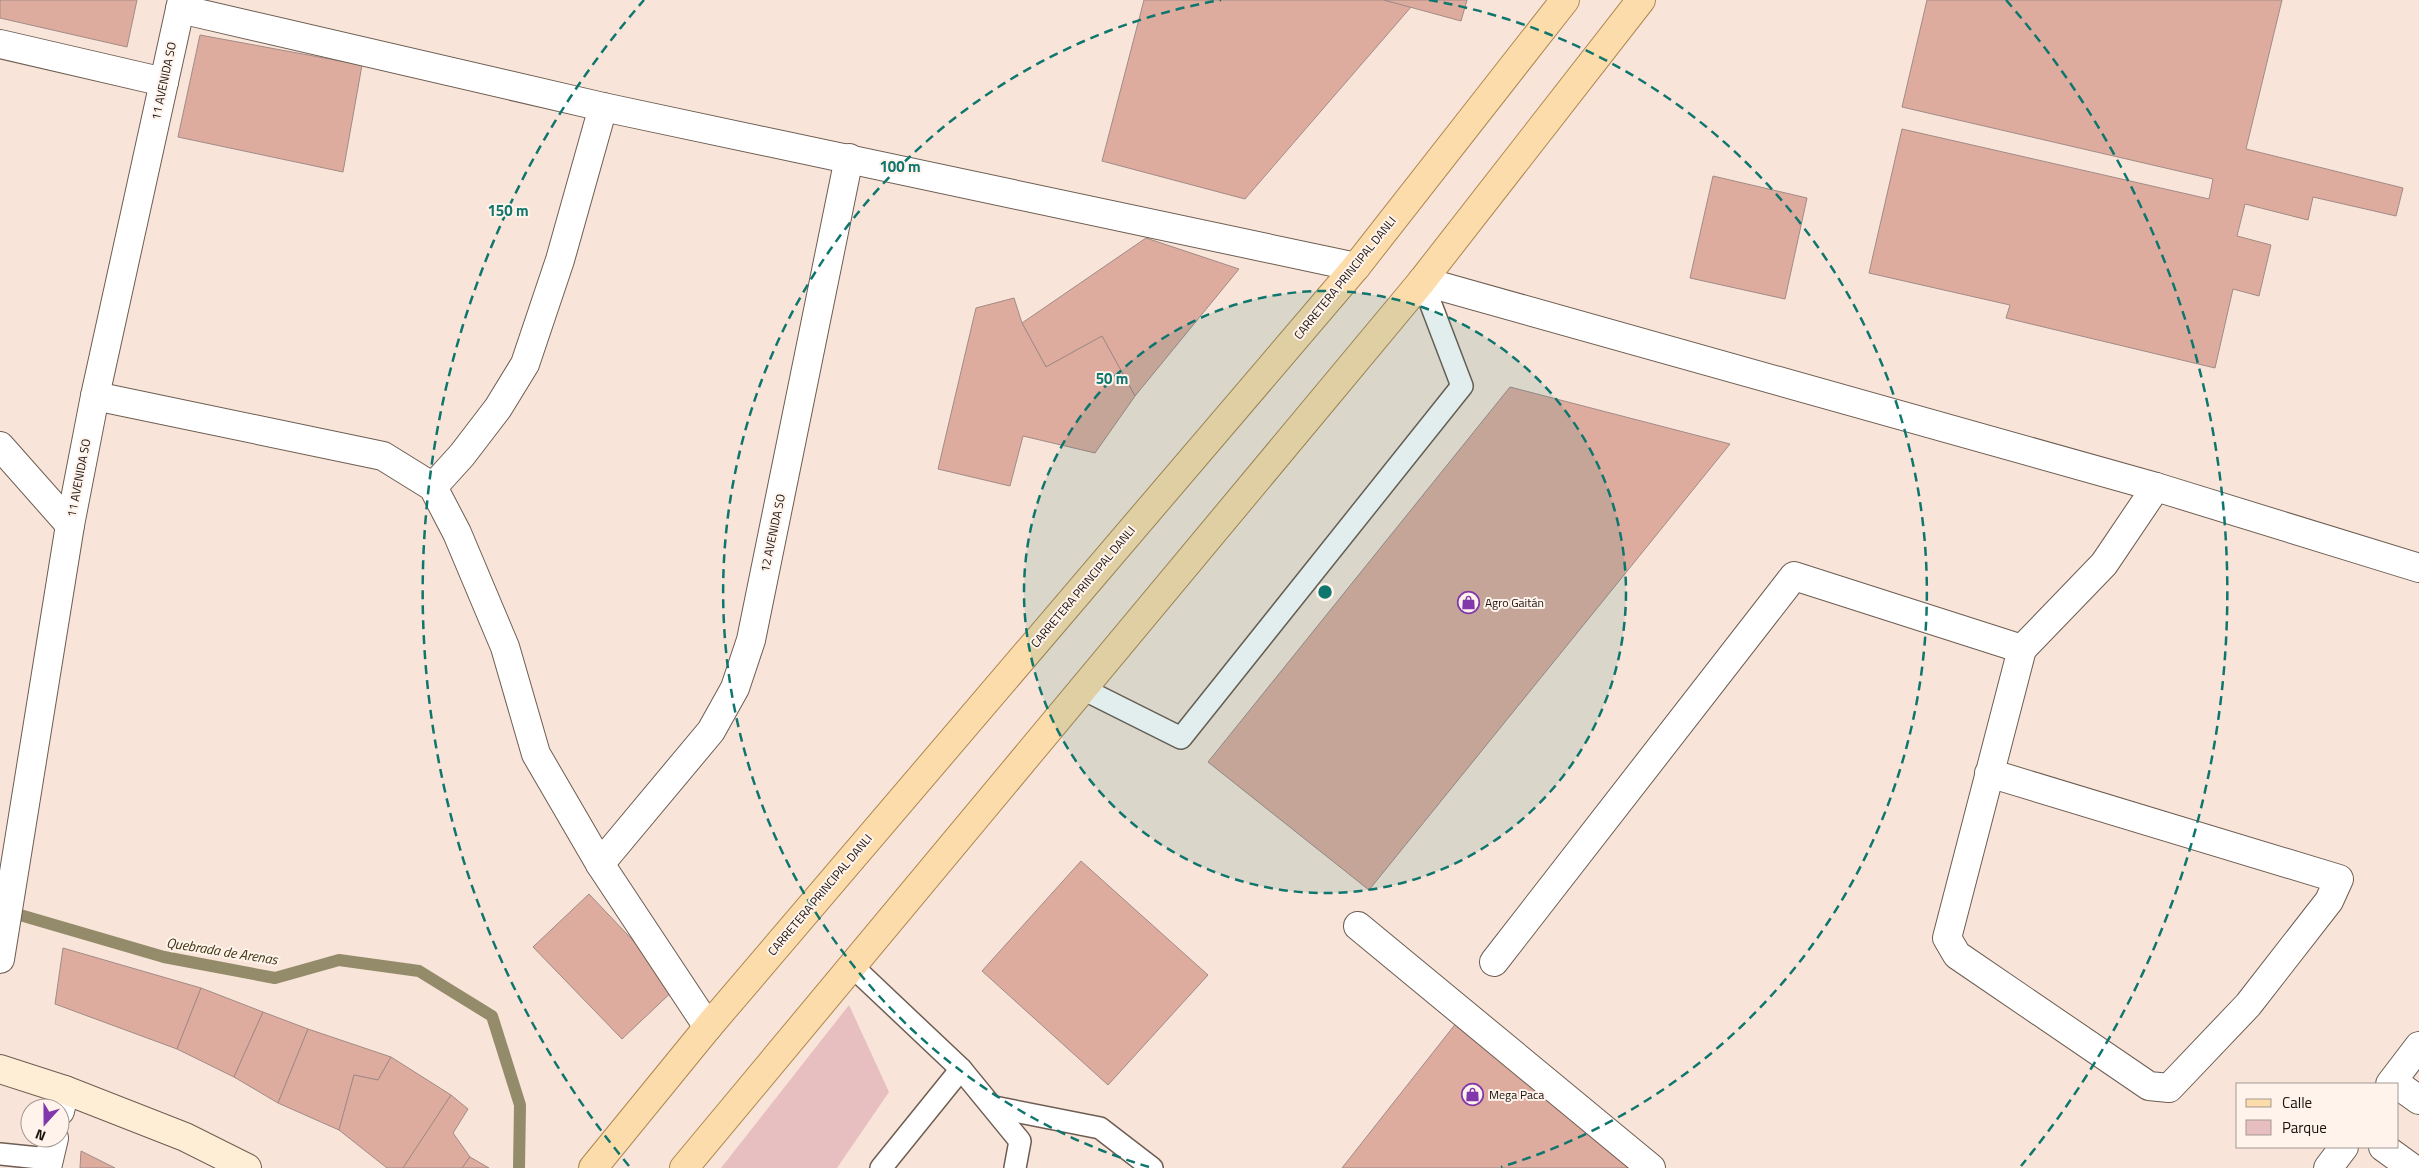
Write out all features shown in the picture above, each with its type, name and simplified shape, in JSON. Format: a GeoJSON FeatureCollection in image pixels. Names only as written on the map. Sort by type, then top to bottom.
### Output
{"type":"FeatureCollection","features":[{"type":"Feature","properties":{"kind":"main road","name":"CARRETERA PRINCIPAL DANLI"},"geometry":{"type":"LineString","coordinates":[[593,1168],[708,1027],[1356,267],[1565,0]]}},
{"type":"Feature","properties":{"kind":"main road"},"geometry":{"type":"LineString","coordinates":[[684,1168],[1422,281],[1641,0]]}},
{"type":"Feature","properties":{"kind":"main road"},"geometry":{"type":"LineString","coordinates":[[0,1069],[58,1098]]}},
{"type":"Feature","properties":{"kind":"main road"},"geometry":{"type":"LineString","coordinates":[[70,1102],[185,1136],[247,1168]]}},
{"type":"Feature","properties":{"kind":"street"},"geometry":{"type":"LineString","coordinates":[[181,5],[603,107],[1356,267]]}},
{"type":"Feature","properties":{"kind":"street","name":"11 AVENIDA SO"},"geometry":{"type":"LineString","coordinates":[[0,959],[70,525],[95,396],[181,5]]}},
{"type":"Feature","properties":{"kind":"street"},"geometry":{"type":"LineString","coordinates":[[0,44],[164,82]]}},
{"type":"Feature","properties":{"kind":"street"},"geometry":{"type":"LineString","coordinates":[[433,487],[462,455],[498,408],[525,364],[560,260],[603,107]]}},
{"type":"Feature","properties":{"kind":"street","name":"12 AVENIDA SO"},"geometry":{"type":"LineString","coordinates":[[600,864],[710,731],[736,688],[751,640],[849,158]]}},
{"type":"Feature","properties":{"kind":"street"},"geometry":{"type":"LineString","coordinates":[[1422,281],[2156,487],[2419,568]]}},
{"type":"Feature","properties":{"kind":"street"},"geometry":{"type":"LineString","coordinates":[[95,396],[383,456],[433,487],[457,533],[505,647],[536,754],[600,864],[708,1027]]}},
{"type":"Feature","properties":{"kind":"street"},"geometry":{"type":"LineString","coordinates":[[0,446],[70,525]]}},
{"type":"Feature","properties":{"kind":"street"},"geometry":{"type":"LineString","coordinates":[[1989,774],[2339,879],[2329,901],[2248,1005],[2169,1088],[2149,1086],[1957,955],[1947,938],[1989,774],[2022,649],[2104,564],[2156,487]]}},
{"type":"Feature","properties":{"kind":"street"},"geometry":{"type":"LineString","coordinates":[[1494,962],[1794,576],[2022,649]]}},
{"type":"Feature","properties":{"kind":"street"},"geometry":{"type":"LineString","coordinates":[[1358,926],[1651,1168]]}},
{"type":"Feature","properties":{"kind":"street"},"geometry":{"type":"LineString","coordinates":[[2394,1083],[2419,1046]]}},
{"type":"Feature","properties":{"kind":"street"},"geometry":{"type":"LineString","coordinates":[[2399,1086],[2419,1100]]}},
{"type":"Feature","properties":{"kind":"street"},"geometry":{"type":"LineString","coordinates":[[2328,1168],[2343,1148]]}},
{"type":"Feature","properties":{"kind":"street"},"geometry":{"type":"LineString","coordinates":[[2383,1148],[2412,1168]]}},
{"type":"Feature","properties":{"kind":"lane"},"geometry":{"type":"LineString","coordinates":[[1083,689],[1181,738],[1462,386],[1422,281]]}},
{"type":"Feature","properties":{"kind":"lane"},"geometry":{"type":"LineString","coordinates":[[852,966],[961,1069],[994,1107],[1020,1141],[1015,1168]]}},
{"type":"Feature","properties":{"kind":"lane"},"geometry":{"type":"LineString","coordinates":[[881,1168],[961,1069]]}},
{"type":"Feature","properties":{"kind":"lane"},"geometry":{"type":"LineString","coordinates":[[994,1107],[1100,1128],[1152,1168]]}},
{"type":"Feature","properties":{"kind":"lane"},"geometry":{"type":"LineString","coordinates":[[0,1154],[50,1155]]}},
{"type":"Feature","properties":{"kind":"green space"},"geometry":{"type":"Polygon","coordinates":[[[849,1005],[889,1092],[837,1168],[721,1168],[849,1005]]]}},
{"type":"Feature","properties":{"kind":"building"},"geometry":{"type":"Polygon","coordinates":[[[0,0],[137,0],[127,47],[0,18],[0,0]]]}},
{"type":"Feature","properties":{"kind":"building"},"geometry":{"type":"Polygon","coordinates":[[[1144,0],[1384,0],[1411,7],[1245,199],[1102,161],[1144,0]]]}},
{"type":"Feature","properties":{"kind":"building"},"geometry":{"type":"Polygon","coordinates":[[[1384,0],[1467,0],[1461,21],[1384,0]]]}},
{"type":"Feature","properties":{"kind":"building"},"geometry":{"type":"Polygon","coordinates":[[[1927,0],[2282,0],[2246,149],[2403,188],[2396,216],[2313,197],[2308,220],[2245,204],[2237,236],[2271,245],[2259,296],[2233,289],[2215,368],[2006,318],[2010,305],[1869,273],[1902,129],[2209,199],[2213,179],[1902,107],[1927,0]]]}},
{"type":"Feature","properties":{"kind":"building"},"geometry":{"type":"Polygon","coordinates":[[[200,35],[362,65],[343,172],[178,137],[200,35]]]}},
{"type":"Feature","properties":{"kind":"building"},"geometry":{"type":"Polygon","coordinates":[[[1713,176],[1807,198],[1785,299],[1690,278],[1713,176]]]}},
{"type":"Feature","properties":{"kind":"building"},"geometry":{"type":"Polygon","coordinates":[[[1146,238],[1239,269],[1135,396],[1102,336],[1046,367],[1022,323],[1146,238]]]}},
{"type":"Feature","properties":{"kind":"building"},"geometry":{"type":"Polygon","coordinates":[[[1014,298],[1022,323],[1046,367],[1102,336],[1135,396],[1095,453],[1023,436],[1010,486],[938,469],[976,308],[1014,298]]]}},
{"type":"Feature","properties":{"kind":"building","name":"Agro Gaitán"},"geometry":{"type":"Polygon","coordinates":[[[1510,387],[1730,444],[1369,890],[1208,762],[1510,387]]]}},
{"type":"Feature","properties":{"kind":"building"},"geometry":{"type":"Polygon","coordinates":[[[1081,861],[1208,975],[1108,1085],[982,971],[1081,861]]]}},
{"type":"Feature","properties":{"kind":"building"},"geometry":{"type":"Polygon","coordinates":[[[589,894],[677,987],[622,1039],[533,947],[589,894]]]}},
{"type":"Feature","properties":{"kind":"building"},"geometry":{"type":"Polygon","coordinates":[[[63,948],[201,988],[177,1049],[55,1004],[63,948]]]}},
{"type":"Feature","properties":{"kind":"building"},"geometry":{"type":"Polygon","coordinates":[[[201,988],[263,1012],[234,1077],[177,1049],[201,988]]]}},
{"type":"Feature","properties":{"kind":"building"},"geometry":{"type":"Polygon","coordinates":[[[263,1012],[308,1029],[278,1103],[234,1077],[263,1012]]]}},
{"type":"Feature","properties":{"kind":"building","name":"Mega Paca"},"geometry":{"type":"Polygon","coordinates":[[[1457,1022],[1636,1168],[1342,1168],[1457,1022]]]}},
{"type":"Feature","properties":{"kind":"building"},"geometry":{"type":"Polygon","coordinates":[[[308,1029],[391,1057],[378,1080],[354,1075],[339,1130],[278,1103],[308,1029]]]}},
{"type":"Feature","properties":{"kind":"building"},"geometry":{"type":"Polygon","coordinates":[[[391,1057],[451,1095],[403,1168],[387,1168],[339,1130],[354,1075],[378,1080],[391,1057]]]}},
{"type":"Feature","properties":{"kind":"building"},"geometry":{"type":"Polygon","coordinates":[[[451,1095],[468,1109],[453,1133],[470,1157],[462,1168],[403,1168],[451,1095]]]}},
{"type":"Feature","properties":{"kind":"building"},"geometry":{"type":"Polygon","coordinates":[[[81,1151],[115,1168],[80,1168],[81,1151]]]}},
{"type":"Feature","properties":{"kind":"building"},"geometry":{"type":"Polygon","coordinates":[[[470,1157],[489,1168],[462,1168],[470,1157]]]}},
{"type":"Feature","properties":{"kind":"waterway","name":"Quebrada de Arenas"},"geometry":{"type":"LineString","coordinates":[[20,915],[164,957],[275,978],[339,960],[419,971],[492,1016],[520,1105],[519,1168]]}},
{"type":"Feature","properties":{"kind":"place","name":"Agro Gaitán"},"geometry":{"type":"Point","coordinates":[1469,603]}},
{"type":"Feature","properties":{"kind":"place","name":"Mega Paca"},"geometry":{"type":"Point","coordinates":[1473,1095]}}]}
